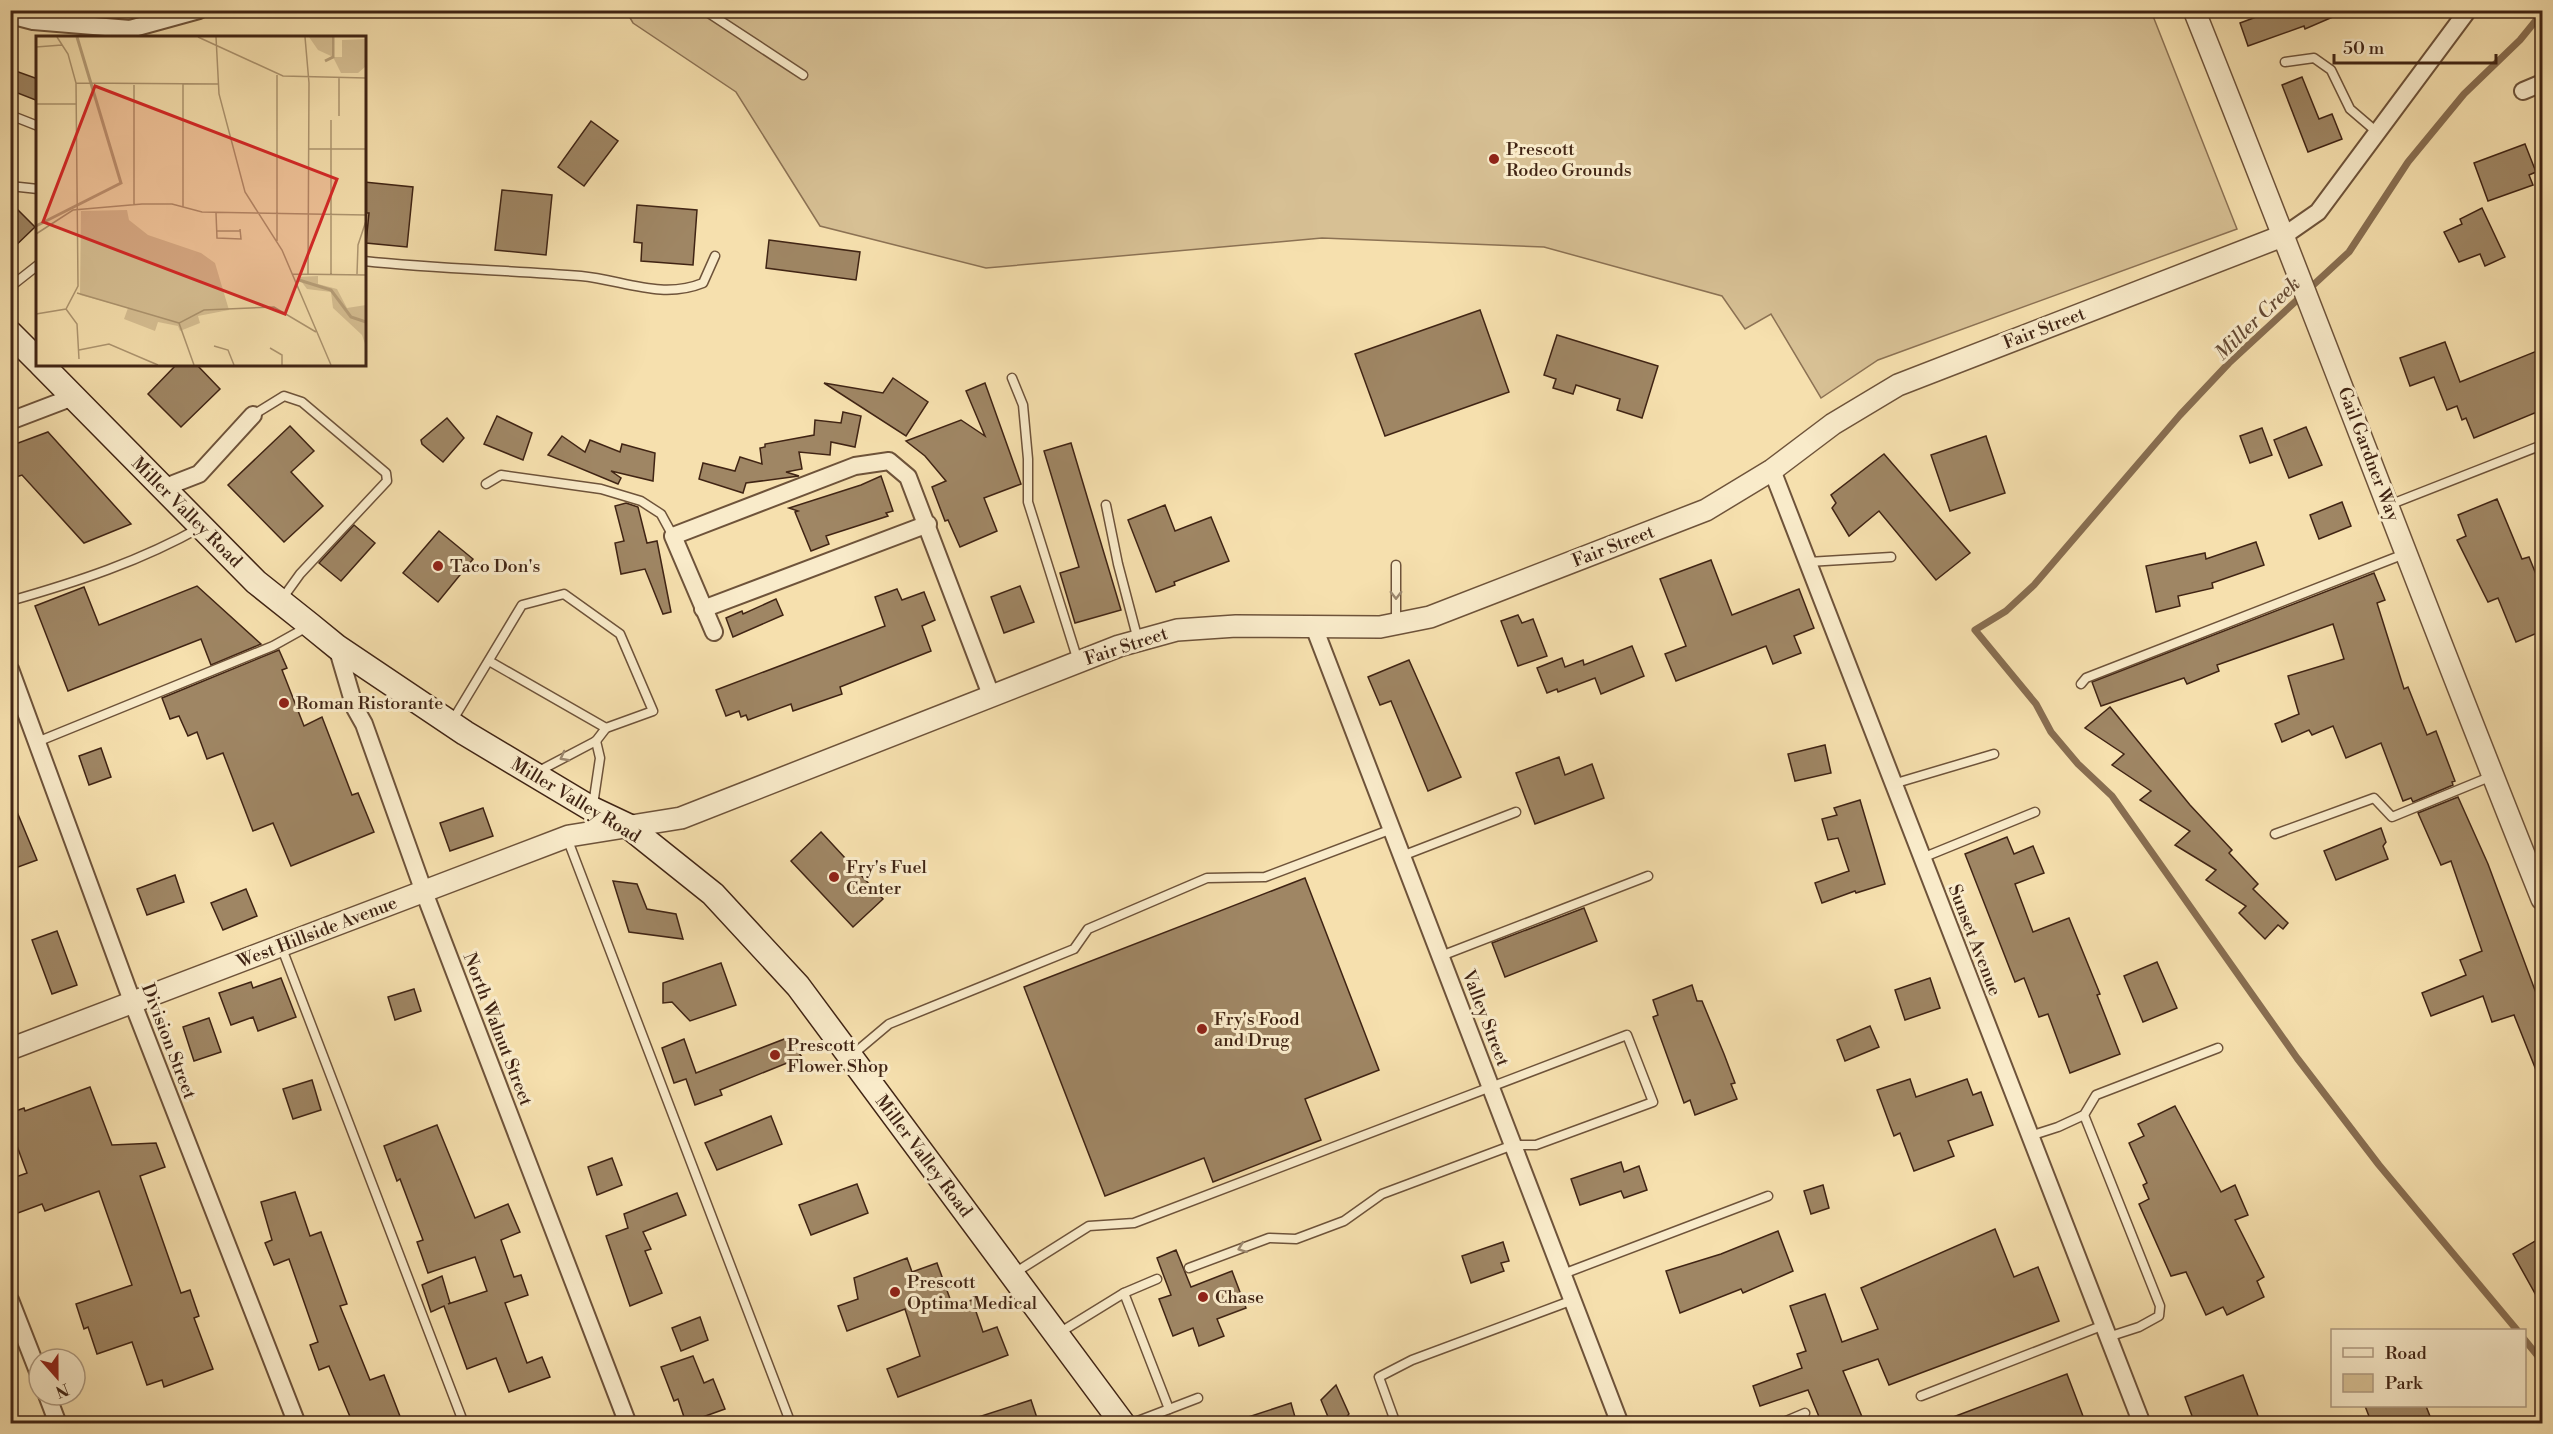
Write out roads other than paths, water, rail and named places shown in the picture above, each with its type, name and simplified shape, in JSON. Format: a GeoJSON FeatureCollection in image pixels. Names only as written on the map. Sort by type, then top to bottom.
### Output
{"type":"FeatureCollection","features":[{"type":"Feature","properties":{"kind":"main road","name":"Miller Valley Road"},"geometry":{"type":"LineString","coordinates":[[10,333],[36,354]]}},
{"type":"Feature","properties":{"kind":"main road","name":"Miller Valley Road"},"geometry":{"type":"LineString","coordinates":[[46,366],[73,397],[201,527],[256,582],[280,602],[337,647],[451,723],[592,809],[628,826],[713,894],[798,986],[1123,1424]]}},
{"type":"Feature","properties":{"kind":"street"},"geometry":{"type":"LineString","coordinates":[[10,15],[33,21],[130,29],[199,10]]}},
{"type":"Feature","properties":{"kind":"street","name":"Gail Gardner Way"},"geometry":{"type":"LineString","coordinates":[[2194,10],[2285,235],[2542,899]]}},
{"type":"Feature","properties":{"kind":"street","name":"Fair Street"},"geometry":{"type":"LineString","coordinates":[[628,826],[681,818],[991,695],[1138,641],[1177,630],[1236,626],[1380,627],[1430,617],[1706,510],[1772,471],[1833,424],[1898,385],[2285,235],[2319,212],[2468,10]]}},
{"type":"Feature","properties":{"kind":"street"},"geometry":{"type":"LineString","coordinates":[[2523,91],[2542,83]]}},
{"type":"Feature","properties":{"kind":"street"},"geometry":{"type":"LineString","coordinates":[[10,421],[73,397]]}},
{"type":"Feature","properties":{"kind":"street"},"geometry":{"type":"LineString","coordinates":[[163,488],[199,474],[253,415]]}},
{"type":"Feature","properties":{"kind":"street"},"geometry":{"type":"LineString","coordinates":[[714,632],[673,536],[855,466],[889,461],[908,477],[928,524],[991,695]]}},
{"type":"Feature","properties":{"kind":"street","name":"Sunset Avenue"},"geometry":{"type":"LineString","coordinates":[[1772,471],[2142,1424]]}},
{"type":"Feature","properties":{"kind":"street"},"geometry":{"type":"LineString","coordinates":[[703,609],[928,524]]}},
{"type":"Feature","properties":{"kind":"street","name":"Valley Street"},"geometry":{"type":"LineString","coordinates":[[1314,627],[1620,1424]]}},
{"type":"Feature","properties":{"kind":"street","name":"North Walnut Street"},"geometry":{"type":"LineString","coordinates":[[337,647],[356,708],[364,724],[424,892],[628,1424]]}},
{"type":"Feature","properties":{"kind":"street","name":"Division Street"},"geometry":{"type":"LineString","coordinates":[[10,669],[132,1001],[297,1424]]}},
{"type":"Feature","properties":{"kind":"street","name":"West Hillside Avenue"},"geometry":{"type":"LineString","coordinates":[[10,1050],[132,1001],[566,837],[628,826]]}},
{"type":"Feature","properties":{"kind":"street"},"geometry":{"type":"LineString","coordinates":[[10,1300],[28,1347]]}},
{"type":"Feature","properties":{"kind":"street"},"geometry":{"type":"LineString","coordinates":[[52,1407],[58,1424]]}},
{"type":"Feature","properties":{"kind":"lane"},"geometry":{"type":"LineString","coordinates":[[704,10],[803,75]]}},
{"type":"Feature","properties":{"kind":"lane"},"geometry":{"type":"LineString","coordinates":[[2285,62],[2314,58],[2331,69],[2350,109],[2378,132]]}},
{"type":"Feature","properties":{"kind":"lane"},"geometry":{"type":"LineString","coordinates":[[10,115],[36,125]]}},
{"type":"Feature","properties":{"kind":"lane"},"geometry":{"type":"LineString","coordinates":[[10,186],[36,189]]}},
{"type":"Feature","properties":{"kind":"lane"},"geometry":{"type":"LineString","coordinates":[[366,261],[584,276],[652,291],[687,290],[703,283],[715,256]]}},
{"type":"Feature","properties":{"kind":"lane"},"geometry":{"type":"LineString","coordinates":[[10,287],[36,267]]}},
{"type":"Feature","properties":{"kind":"lane"},"geometry":{"type":"LineString","coordinates":[[1012,378],[1023,405],[1028,459],[1028,501],[1078,662]]}},
{"type":"Feature","properties":{"kind":"lane"},"geometry":{"type":"LineString","coordinates":[[253,415],[284,396],[302,402],[386,473],[387,481],[300,574],[280,602]]}},
{"type":"Feature","properties":{"kind":"lane"},"geometry":{"type":"LineString","coordinates":[[2388,505],[2542,445]]}},
{"type":"Feature","properties":{"kind":"lane"},"geometry":{"type":"LineString","coordinates":[[486,484],[501,475],[601,489],[641,501],[661,514],[673,536]]}},
{"type":"Feature","properties":{"kind":"lane"},"geometry":{"type":"LineString","coordinates":[[1106,505],[1118,564],[1138,641]]}},
{"type":"Feature","properties":{"kind":"lane"},"geometry":{"type":"LineString","coordinates":[[10,601],[95,576],[165,548],[201,527]]}},
{"type":"Feature","properties":{"kind":"lane"},"geometry":{"type":"LineString","coordinates":[[2081,684],[2086,678],[2407,553]]}},
{"type":"Feature","properties":{"kind":"lane"},"geometry":{"type":"LineString","coordinates":[[1807,562],[1892,557]]}},
{"type":"Feature","properties":{"kind":"lane"},"geometry":{"type":"LineString","coordinates":[[1396,565],[1396,624]]}},
{"type":"Feature","properties":{"kind":"lane"},"geometry":{"type":"LineString","coordinates":[[451,723],[522,605],[564,594],[620,634],[653,711],[606,728],[596,741],[534,774]]}},
{"type":"Feature","properties":{"kind":"lane"},"geometry":{"type":"LineString","coordinates":[[37,742],[273,646],[310,625]]}},
{"type":"Feature","properties":{"kind":"lane"},"geometry":{"type":"LineString","coordinates":[[489,661],[606,728]]}},
{"type":"Feature","properties":{"kind":"lane"},"geometry":{"type":"LineString","coordinates":[[592,809],[600,758],[596,741]]}},
{"type":"Feature","properties":{"kind":"lane"},"geometry":{"type":"LineString","coordinates":[[1893,784],[1994,754]]}},
{"type":"Feature","properties":{"kind":"lane"},"geometry":{"type":"LineString","coordinates":[[2275,834],[2374,798],[2392,817],[2493,776]]}},
{"type":"Feature","properties":{"kind":"lane"},"geometry":{"type":"LineString","coordinates":[[1402,856],[1516,812]]}},
{"type":"Feature","properties":{"kind":"lane"},"geometry":{"type":"LineString","coordinates":[[1922,858],[2035,812]]}},
{"type":"Feature","properties":{"kind":"lane"},"geometry":{"type":"LineString","coordinates":[[850,1056],[889,1024],[1074,949],[1088,929],[1145,903],[1207,878],[1264,877],[1392,829]]}},
{"type":"Feature","properties":{"kind":"lane"},"geometry":{"type":"LineString","coordinates":[[566,837],[791,1424]]}},
{"type":"Feature","properties":{"kind":"lane"},"geometry":{"type":"LineString","coordinates":[[1441,956],[1648,876]]}},
{"type":"Feature","properties":{"kind":"lane"},"geometry":{"type":"LineString","coordinates":[[281,946],[464,1424]]}},
{"type":"Feature","properties":{"kind":"lane"},"geometry":{"type":"LineString","coordinates":[[1012,1274],[1035,1257],[1089,1226],[1134,1223],[1627,1035],[1653,1102],[1536,1145],[1513,1145],[1382,1194],[1344,1221],[1296,1239],[1269,1238],[1189,1268]]}},
{"type":"Feature","properties":{"kind":"lane"},"geometry":{"type":"LineString","coordinates":[[2030,1136],[2084,1115],[2096,1095],[2218,1048]]}},
{"type":"Feature","properties":{"kind":"lane"},"geometry":{"type":"LineString","coordinates":[[1921,1396],[2106,1331],[2139,1327],[2159,1316],[2160,1305],[2084,1115]]}},
{"type":"Feature","properties":{"kind":"lane"},"geometry":{"type":"LineString","coordinates":[[1563,1274],[1768,1196]]}},
{"type":"Feature","properties":{"kind":"lane"},"geometry":{"type":"LineString","coordinates":[[1057,1334],[1125,1293],[1157,1279]]}},
{"type":"Feature","properties":{"kind":"lane"},"geometry":{"type":"LineString","coordinates":[[1125,1293],[1169,1409]]}},
{"type":"Feature","properties":{"kind":"lane"},"geometry":{"type":"LineString","coordinates":[[1396,1424],[1379,1377],[1412,1360],[1573,1300]]}},
{"type":"Feature","properties":{"kind":"lane"},"geometry":{"type":"LineString","coordinates":[[1130,1424],[1198,1398]]}},
{"type":"Feature","properties":{"kind":"lane"},"geometry":{"type":"LineString","coordinates":[[1779,1424],[1805,1413]]}},
{"type":"Feature","properties":{"kind":"waterway","name":"Miller Creek"},"geometry":{"type":"LineString","coordinates":[[2516,1329],[2379,1165],[2297,1058],[2112,796],[2078,764],[2051,732],[2036,704],[1975,630],[2006,611],[2034,585],[2180,415],[2229,363],[2349,252],[2408,162],[2464,94],[2520,40],[2542,13]]}},
{"type":"Feature","properties":{"kind":"waterway"},"geometry":{"type":"LineString","coordinates":[[2526,1341],[2542,1361]]}},
{"type":"Feature","properties":{"kind":"place","name":"Prescott Rodeo Grounds"},"geometry":{"type":"Point","coordinates":[1494,159]}},
{"type":"Feature","properties":{"kind":"place","name":"Taco Don's"},"geometry":{"type":"Point","coordinates":[438,566]}},
{"type":"Feature","properties":{"kind":"place","name":"Roman Ristorante"},"geometry":{"type":"Point","coordinates":[284,703]}},
{"type":"Feature","properties":{"kind":"place","name":"Fry's Fuel Center"},"geometry":{"type":"Point","coordinates":[834,877]}},
{"type":"Feature","properties":{"kind":"place","name":"Fry's Food and Drug"},"geometry":{"type":"Point","coordinates":[1202,1029]}},
{"type":"Feature","properties":{"kind":"place","name":"Prescott Flower Shop"},"geometry":{"type":"Point","coordinates":[775,1055]}},
{"type":"Feature","properties":{"kind":"place","name":"Prescott Optima Medical"},"geometry":{"type":"Point","coordinates":[895,1292]}},
{"type":"Feature","properties":{"kind":"place","name":"Chase"},"geometry":{"type":"Point","coordinates":[1203,1297]}}]}
